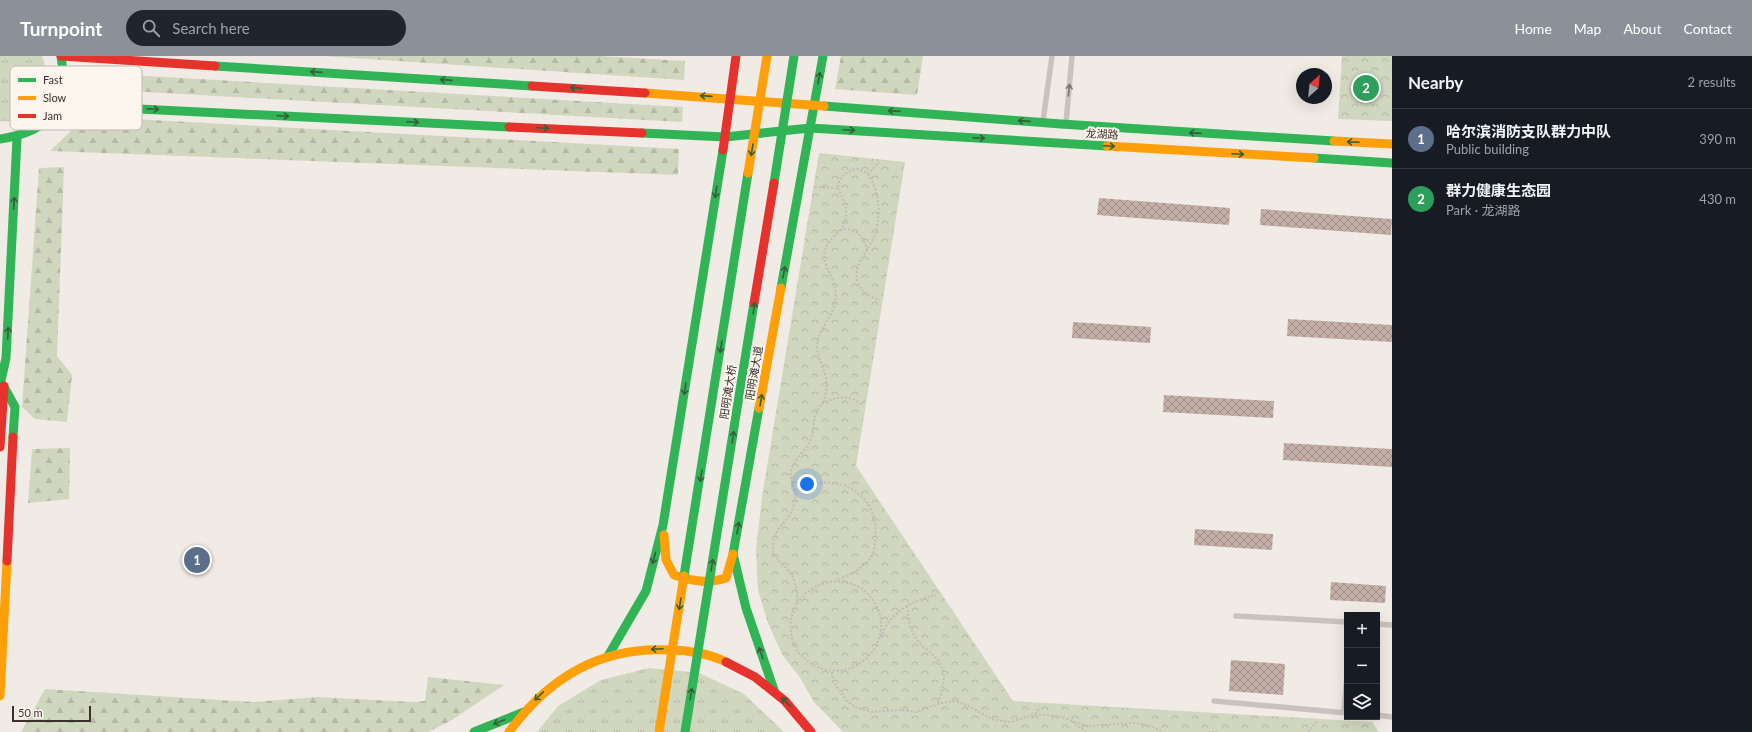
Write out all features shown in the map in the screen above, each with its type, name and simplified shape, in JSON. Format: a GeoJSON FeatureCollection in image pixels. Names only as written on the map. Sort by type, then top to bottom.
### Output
{"type":"FeatureCollection","features":[{"type":"Feature","properties":{"kind":"main road"},"geometry":{"type":"LineString","coordinates":[[61,56],[63,66]]}},
{"type":"Feature","properties":{"kind":"main road","name":"龙湖路"},"geometry":{"type":"LineString","coordinates":[[61,56],[730,98],[1201,134],[1392,144]]}},
{"type":"Feature","properties":{"kind":"main road"},"geometry":{"type":"LineString","coordinates":[[608,656],[646,592],[663,525],[725,137],[736,56]]}},
{"type":"Feature","properties":{"kind":"main road","name":"阳明滩大桥"},"geometry":{"type":"LineString","coordinates":[[659,732],[767,56]]}},
{"type":"Feature","properties":{"kind":"main road","name":"阳明滩大桥"},"geometry":{"type":"LineString","coordinates":[[685,732],[794,56]]}},
{"type":"Feature","properties":{"kind":"main road","name":"阳明滩大道"},"geometry":{"type":"LineString","coordinates":[[774,690],[746,608],[733,554],[823,56]]}},
{"type":"Feature","properties":{"kind":"main road","name":"龙湖路"},"geometry":{"type":"LineString","coordinates":[[142,109],[725,137],[810,128],[1392,163]]}},
{"type":"Feature","properties":{"kind":"main road"},"geometry":{"type":"LineString","coordinates":[[0,139],[17,138],[30,134],[36,130]]}},
{"type":"Feature","properties":{"kind":"main road"},"geometry":{"type":"LineString","coordinates":[[0,447],[2,386],[6,358],[17,138]]}},
{"type":"Feature","properties":{"kind":"main road"},"geometry":{"type":"LineString","coordinates":[[0,696],[15,407],[2,386]]}},
{"type":"Feature","properties":{"kind":"main road"},"geometry":{"type":"LineString","coordinates":[[663,525],[666,560],[674,575],[691,581],[716,582],[726,578],[733,554]]}},
{"type":"Feature","properties":{"kind":"main road"},"geometry":{"type":"LineString","coordinates":[[509,732],[524,712],[542,693],[562,678],[584,665],[608,656],[637,650],[659,648],[696,652],[724,660],[750,673],[774,690],[793,709],[810,732]]}},
{"type":"Feature","properties":{"kind":"main road"},"geometry":{"type":"LineString","coordinates":[[474,732],[524,712]]}},
{"type":"Feature","properties":{"kind":"lane"},"geometry":{"type":"LineString","coordinates":[[1042,122],[1052,56]]}},
{"type":"Feature","properties":{"kind":"lane"},"geometry":{"type":"LineString","coordinates":[[1066,124],[1072,56]]}},
{"type":"Feature","properties":{"kind":"lane"},"geometry":{"type":"LineString","coordinates":[[1236,616],[1344,622]]}},
{"type":"Feature","properties":{"kind":"lane"},"geometry":{"type":"LineString","coordinates":[[1380,624],[1392,625]]}},
{"type":"Feature","properties":{"kind":"lane"},"geometry":{"type":"LineString","coordinates":[[1214,701],[1344,712]]}},
{"type":"Feature","properties":{"kind":"lane"},"geometry":{"type":"LineString","coordinates":[[1380,715],[1392,716]]}},
{"type":"Feature","properties":{"kind":"path"},"geometry":{"type":"LineString","coordinates":[[868,174],[879,162]]}},
{"type":"Feature","properties":{"kind":"path"},"geometry":{"type":"LineString","coordinates":[[797,603],[796,584],[792,574],[773,553],[775,533],[792,510],[797,495],[791,477],[791,470],[810,440],[814,416],[825,397],[825,371],[818,351],[818,338],[821,328],[834,305],[836,293],[834,283],[826,267],[824,257],[828,244],[841,230],[845,222],[847,212],[845,203],[838,188],[838,184],[841,177],[851,170],[858,169],[868,174],[876,194],[879,217],[874,238],[857,265],[856,274],[857,279],[865,292],[880,300]]}},
{"type":"Feature","properties":{"kind":"path"},"geometry":{"type":"LineString","coordinates":[[800,186],[838,188]]}},
{"type":"Feature","properties":{"kind":"path"},"geometry":{"type":"LineString","coordinates":[[841,230],[849,229],[858,233],[864,239],[867,250]]}},
{"type":"Feature","properties":{"kind":"path"},"geometry":{"type":"LineString","coordinates":[[822,404],[835,398],[845,397],[862,404]]}},
{"type":"Feature","properties":{"kind":"path"},"geometry":{"type":"LineString","coordinates":[[796,490],[819,483],[832,482],[853,490],[861,496],[872,509],[876,528],[873,555],[867,562],[849,575],[812,588],[801,597],[797,603],[791,620],[792,636],[795,646],[812,664],[832,672],[850,669],[863,662],[873,651],[888,623],[907,606],[921,599],[936,595]]}},
{"type":"Feature","properties":{"kind":"path"},"geometry":{"type":"LineString","coordinates":[[835,581],[857,587],[871,599],[879,613],[881,629],[879,638]]}},
{"type":"Feature","properties":{"kind":"path"},"geometry":{"type":"LineString","coordinates":[[907,606],[913,633],[924,648],[939,662],[943,670],[944,680],[938,704]]}},
{"type":"Feature","properties":{"kind":"path"},"geometry":{"type":"LineString","coordinates":[[832,672],[833,681],[846,700],[860,709],[876,713],[901,710],[911,712],[921,711],[950,701],[961,702],[994,720],[1005,722],[1017,721],[1035,714],[1057,716],[1093,727],[1123,723],[1140,724],[1150,726],[1162,732]]}},
{"type":"Feature","properties":{"kind":"path"},"geometry":{"type":"LineString","coordinates":[[1035,714],[1040,706]]}},
{"type":"Feature","properties":{"kind":"path"},"geometry":{"type":"LineString","coordinates":[[1068,720],[1086,732]]}},
{"type":"Feature","properties":{"kind":"path"},"geometry":{"type":"LineString","coordinates":[[1308,732],[1318,720]]}},
{"type":"Feature","properties":{"kind":"path"},"geometry":{"type":"LineString","coordinates":[[1208,732],[1218,732]]}},
{"type":"Feature","properties":{"kind":"green space"},"geometry":{"type":"Polygon","coordinates":[[[0,56],[42,56],[45,66],[10,66],[10,120],[0,121],[0,56]]]}},
{"type":"Feature","properties":{"kind":"green space"},"geometry":{"type":"Polygon","coordinates":[[[323,56],[600,56],[685,61],[684,80],[323,56]]]}},
{"type":"Feature","properties":{"kind":"green space"},"geometry":{"type":"Polygon","coordinates":[[[841,56],[923,56],[917,95],[835,89],[841,56]]]}},
{"type":"Feature","properties":{"kind":"green space"},"geometry":{"type":"Polygon","coordinates":[[[1342,56],[1392,56],[1392,121],[1338,119],[1342,56]]]}},
{"type":"Feature","properties":{"kind":"green space"},"geometry":{"type":"Polygon","coordinates":[[[142,76],[683,107],[682,122],[142,92],[142,76]]]}},
{"type":"Feature","properties":{"kind":"green space"},"geometry":{"type":"Polygon","coordinates":[[[142,119],[679,149],[678,175],[50,151],[72,130],[142,130],[142,119]]]}},
{"type":"Feature","properties":{"kind":"green space"},"geometry":{"type":"Polygon","coordinates":[[[819,153],[905,162],[856,466],[1013,701],[1372,722],[1379,732],[843,732],[814,702],[799,676],[783,656],[768,623],[758,590],[756,549],[762,497],[819,153]]]}},
{"type":"Feature","properties":{"kind":"green space"},"geometry":{"type":"Polygon","coordinates":[[[64,167],[57,356],[72,375],[67,422],[35,419],[22,407],[39,168],[64,167]]]}},
{"type":"Feature","properties":{"kind":"green space"},"geometry":{"type":"Polygon","coordinates":[[[70,448],[69,499],[28,503],[32,449],[70,448]]]}},
{"type":"Feature","properties":{"kind":"green space"},"geometry":{"type":"Polygon","coordinates":[[[649,668],[699,673],[744,694],[783,732],[537,732],[558,706],[601,680],[649,668]]]}},
{"type":"Feature","properties":{"kind":"green space"},"geometry":{"type":"Polygon","coordinates":[[[428,677],[504,685],[452,720],[428,732],[21,732],[45,689],[253,702],[317,697],[413,702],[425,701],[428,677]]]}},
{"type":"Feature","properties":{"kind":"building"},"geometry":{"type":"Polygon","coordinates":[[[1099,198],[1230,208],[1229,225],[1097,215],[1099,198]]]}},
{"type":"Feature","properties":{"kind":"building"},"geometry":{"type":"Polygon","coordinates":[[[1261,209],[1392,219],[1391,235],[1260,225],[1261,209]]]}},
{"type":"Feature","properties":{"kind":"building"},"geometry":{"type":"Polygon","coordinates":[[[1288,319],[1392,325],[1392,342],[1287,336],[1288,319]]]}},
{"type":"Feature","properties":{"kind":"building"},"geometry":{"type":"Polygon","coordinates":[[[1073,322],[1151,327],[1150,343],[1072,338],[1073,322]]]}},
{"type":"Feature","properties":{"kind":"building"},"geometry":{"type":"Polygon","coordinates":[[[1164,395],[1274,401],[1273,418],[1163,412],[1164,395]]]}},
{"type":"Feature","properties":{"kind":"building"},"geometry":{"type":"Polygon","coordinates":[[[1284,443],[1392,449],[1392,467],[1283,460],[1284,443]]]}},
{"type":"Feature","properties":{"kind":"building"},"geometry":{"type":"Polygon","coordinates":[[[1195,529],[1273,534],[1272,550],[1194,545],[1195,529]]]}},
{"type":"Feature","properties":{"kind":"building"},"geometry":{"type":"Polygon","coordinates":[[[1331,582],[1386,586],[1385,603],[1330,600],[1331,582]]]}},
{"type":"Feature","properties":{"kind":"building"},"geometry":{"type":"Polygon","coordinates":[[[1231,660],[1285,664],[1283,695],[1229,691],[1231,660]]]}},
{"type":"Feature","properties":{"kind":"traffic: fast"},"geometry":{"type":"LineString","coordinates":[[61,56],[62,66]]}},
{"type":"Feature","properties":{"kind":"traffic: fast"},"geometry":{"type":"LineString","coordinates":[[774,183],[794,56]]}},
{"type":"Feature","properties":{"kind":"traffic: fast"},"geometry":{"type":"LineString","coordinates":[[781,288],[823,56]]}},
{"type":"Feature","properties":{"kind":"traffic: fast"},"geometry":{"type":"LineString","coordinates":[[215,66],[532,86]]}},
{"type":"Feature","properties":{"kind":"traffic: fast"},"geometry":{"type":"LineString","coordinates":[[824,106],[1061,124],[1334,141]]}},
{"type":"Feature","properties":{"kind":"traffic: fast"},"geometry":{"type":"LineString","coordinates":[[142,109],[509,127]]}},
{"type":"Feature","properties":{"kind":"traffic: fast"},"geometry":{"type":"LineString","coordinates":[[642,133],[725,137],[810,128],[1107,146]]}},
{"type":"Feature","properties":{"kind":"traffic: fast"},"geometry":{"type":"LineString","coordinates":[[0,139],[32,130]]}},
{"type":"Feature","properties":{"kind":"traffic: fast"},"geometry":{"type":"LineString","coordinates":[[0,385],[6,358],[17,138]]}},
{"type":"Feature","properties":{"kind":"traffic: fast"},"geometry":{"type":"LineString","coordinates":[[608,656],[646,591],[663,525],[723,150]]}},
{"type":"Feature","properties":{"kind":"traffic: fast"},"geometry":{"type":"LineString","coordinates":[[1314,158],[1392,163]]}},
{"type":"Feature","properties":{"kind":"traffic: fast"},"geometry":{"type":"LineString","coordinates":[[684,576],[748,173]]}},
{"type":"Feature","properties":{"kind":"traffic: fast"},"geometry":{"type":"LineString","coordinates":[[685,732],[754,303]]}},
{"type":"Feature","properties":{"kind":"traffic: fast"},"geometry":{"type":"LineString","coordinates":[[4,387],[15,407],[13,437]]}},
{"type":"Feature","properties":{"kind":"traffic: fast"},"geometry":{"type":"LineString","coordinates":[[759,408],[733,554],[746,608],[774,690]]}},
{"type":"Feature","properties":{"kind":"traffic: fast"},"geometry":{"type":"LineString","coordinates":[[474,732],[524,712]]}},
{"type":"Feature","properties":{"kind":"traffic: slow"},"geometry":{"type":"LineString","coordinates":[[748,173],[767,56]]}},
{"type":"Feature","properties":{"kind":"traffic: slow"},"geometry":{"type":"LineString","coordinates":[[645,93],[824,106]]}},
{"type":"Feature","properties":{"kind":"traffic: slow"},"geometry":{"type":"LineString","coordinates":[[1334,141],[1392,144]]}},
{"type":"Feature","properties":{"kind":"traffic: slow"},"geometry":{"type":"LineString","coordinates":[[1107,146],[1314,158]]}},
{"type":"Feature","properties":{"kind":"traffic: slow"},"geometry":{"type":"LineString","coordinates":[[759,408],[781,288]]}},
{"type":"Feature","properties":{"kind":"traffic: slow"},"geometry":{"type":"LineString","coordinates":[[664,535],[666,560],[674,575],[681,577],[706,581],[726,578],[733,554]]}},
{"type":"Feature","properties":{"kind":"traffic: slow"},"geometry":{"type":"LineString","coordinates":[[0,696],[7,561]]}},
{"type":"Feature","properties":{"kind":"traffic: slow"},"geometry":{"type":"LineString","coordinates":[[659,732],[684,576]]}},
{"type":"Feature","properties":{"kind":"traffic: slow"},"geometry":{"type":"LineString","coordinates":[[509,732],[541,695],[559,681],[579,669],[599,660],[621,653],[645,650],[670,650],[699,653],[726,662]]}},
{"type":"Feature","properties":{"kind":"traffic: jam"},"geometry":{"type":"LineString","coordinates":[[61,56],[215,66]]}},
{"type":"Feature","properties":{"kind":"traffic: jam"},"geometry":{"type":"LineString","coordinates":[[723,150],[736,56]]}},
{"type":"Feature","properties":{"kind":"traffic: jam"},"geometry":{"type":"LineString","coordinates":[[532,86],[645,93]]}},
{"type":"Feature","properties":{"kind":"traffic: jam"},"geometry":{"type":"LineString","coordinates":[[509,127],[642,133]]}},
{"type":"Feature","properties":{"kind":"traffic: jam"},"geometry":{"type":"LineString","coordinates":[[754,303],[774,183]]}},
{"type":"Feature","properties":{"kind":"traffic: jam"},"geometry":{"type":"LineString","coordinates":[[0,447],[4,386]]}},
{"type":"Feature","properties":{"kind":"traffic: jam"},"geometry":{"type":"LineString","coordinates":[[7,561],[13,437]]}},
{"type":"Feature","properties":{"kind":"traffic: jam"},"geometry":{"type":"LineString","coordinates":[[726,662],[755,677],[785,701],[811,732]]}},
{"type":"Feature","properties":{"kind":"place","name":"群力健康生态园"},"geometry":{"type":"Point","coordinates":[1366,88]}},
{"type":"Feature","properties":{"kind":"place","name":"哈尔滨消防支队群力中队"},"geometry":{"type":"Point","coordinates":[197,560]}}]}
